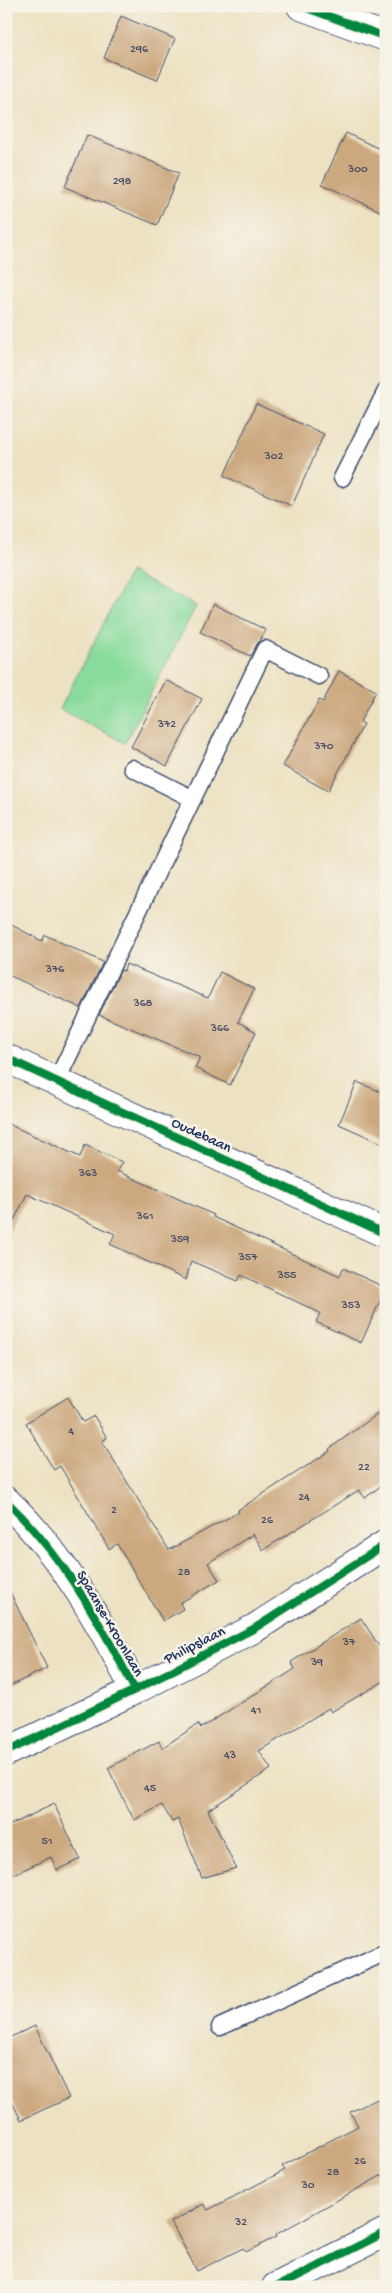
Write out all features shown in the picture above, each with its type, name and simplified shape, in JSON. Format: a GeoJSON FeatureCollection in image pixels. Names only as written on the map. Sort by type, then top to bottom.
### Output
{"type":"FeatureCollection","features":[{"type":"Feature","properties":{"kind":"street"},"geometry":{"type":"LineString","coordinates":[[301,6],[386,37]]}},
{"type":"Feature","properties":{"kind":"street","name":"Oudebaan"},"geometry":{"type":"LineString","coordinates":[[6,1058],[386,1234]]}},
{"type":"Feature","properties":{"kind":"street","name":"Spaanse-Kroonlaan"},"geometry":{"type":"LineString","coordinates":[[6,1501],[41,1538],[81,1592],[135,1690]]}},
{"type":"Feature","properties":{"kind":"street","name":"Philipslaan"},"geometry":{"type":"LineString","coordinates":[[6,1752],[135,1690],[255,1628],[386,1544]]}},
{"type":"Feature","properties":{"kind":"street"},"geometry":{"type":"LineString","coordinates":[[276,2287],[386,2232]]}},
{"type":"Feature","properties":{"kind":"lane"},"geometry":{"type":"LineString","coordinates":[[342,478],[386,391]]}},
{"type":"Feature","properties":{"kind":"lane"},"geometry":{"type":"LineString","coordinates":[[56,1082],[265,649],[319,676]]}},
{"type":"Feature","properties":{"kind":"lane"},"geometry":{"type":"LineString","coordinates":[[132,768],[193,799]]}},
{"type":"Feature","properties":{"kind":"lane"},"geometry":{"type":"LineString","coordinates":[[220,2027],[386,1952]]}},
{"type":"Feature","properties":{"kind":"green space"},"geometry":{"type":"Polygon","coordinates":[[[130,572],[196,606],[125,743],[60,709],[130,572]]]}},
{"type":"Feature","properties":{"kind":"building"},"geometry":{"type":"Polygon","coordinates":[[[121,16],[175,39],[157,80],[104,58],[121,16]]]}},
{"type":"Feature","properties":{"kind":"building"},"geometry":{"type":"Polygon","coordinates":[[[346,133],[386,152],[386,214],[322,184],[346,133]]]}},
{"type":"Feature","properties":{"kind":"building"},"geometry":{"type":"Polygon","coordinates":[[[87,135],[179,173],[157,225],[65,187],[87,135]]]}},
{"type":"Feature","properties":{"kind":"building"},"geometry":{"type":"Polygon","coordinates":[[[256,404],[324,434],[292,506],[224,476],[256,404]]]}},
{"type":"Feature","properties":{"kind":"building"},"geometry":{"type":"Polygon","coordinates":[[[213,604],[266,630],[250,656],[200,632],[213,604]]]}},
{"type":"Feature","properties":{"kind":"building"},"geometry":{"type":"Polygon","coordinates":[[[339,671],[376,691],[360,722],[364,724],[328,791],[283,766],[319,700],[323,702],[339,671]]]}},
{"type":"Feature","properties":{"kind":"building"},"geometry":{"type":"Polygon","coordinates":[[[166,680],[202,699],[167,766],[131,747],[166,680]]]}},
{"type":"Feature","properties":{"kind":"building"},"geometry":{"type":"Polygon","coordinates":[[[6,922],[42,941],[45,935],[103,962],[81,1008],[6,974],[6,922]]]}},
{"type":"Feature","properties":{"kind":"building"},"geometry":{"type":"Polygon","coordinates":[[[126,964],[208,998],[220,972],[254,989],[238,1022],[256,1032],[230,1085],[195,1068],[200,1057],[99,1015],[121,970],[124,971],[126,964]]]}},
{"type":"Feature","properties":{"kind":"building"},"geometry":{"type":"Polygon","coordinates":[[[357,1082],[386,1094],[386,1145],[339,1124],[357,1082]]]}},
{"type":"Feature","properties":{"kind":"building"},"geometry":{"type":"Polygon","coordinates":[[[6,1123],[80,1157],[85,1145],[122,1162],[117,1171],[214,1215],[213,1217],[340,1276],[343,1268],[386,1288],[361,1343],[316,1322],[320,1313],[241,1275],[238,1281],[191,1261],[186,1280],[110,1244],[115,1234],[27,1194],[6,1237],[6,1123]]]}},
{"type":"Feature","properties":{"kind":"building"},"geometry":{"type":"Polygon","coordinates":[[[68,1397],[83,1422],[94,1416],[107,1438],[102,1441],[169,1550],[239,1512],[238,1510],[330,1451],[329,1449],[386,1408],[386,1482],[365,1498],[359,1490],[263,1550],[253,1534],[208,1563],[219,1580],[180,1603],[183,1609],[163,1621],[117,1544],[109,1549],[60,1466],[54,1470],[26,1423],[68,1397]]]}},
{"type":"Feature","properties":{"kind":"building"},"geometry":{"type":"Polygon","coordinates":[[[6,1584],[47,1668],[6,1688],[6,1584]]]}},
{"type":"Feature","properties":{"kind":"building"},"geometry":{"type":"Polygon","coordinates":[[[361,1618],[386,1657],[386,1680],[331,1712],[329,1708],[259,1751],[271,1769],[208,1810],[236,1868],[202,1878],[178,1819],[172,1822],[162,1805],[134,1820],[108,1768],[159,1741],[162,1748],[198,1724],[201,1728],[295,1669],[291,1662],[361,1618]]]}},
{"type":"Feature","properties":{"kind":"building"},"geometry":{"type":"Polygon","coordinates":[[[54,1804],[80,1859],[57,1870],[51,1857],[6,1878],[6,1827],[54,1804]]]}},
{"type":"Feature","properties":{"kind":"building"},"geometry":{"type":"Polygon","coordinates":[[[35,2026],[69,2098],[21,2120],[6,2090],[6,2039],[35,2026]]]}},
{"type":"Feature","properties":{"kind":"building"},"geometry":{"type":"Polygon","coordinates":[[[386,2095],[386,2173],[275,2235],[276,2237],[246,2252],[243,2248],[197,2271],[171,2222],[204,2204],[208,2210],[285,2170],[282,2166],[358,2126],[350,2112],[386,2095]]]}},
{"type":"Feature","properties":{"kind":"cycle path"},"geometry":{"type":"LineString","coordinates":[[301,6],[386,37]]}},
{"type":"Feature","properties":{"kind":"cycle path"},"geometry":{"type":"LineString","coordinates":[[6,1058],[386,1234]]}},
{"type":"Feature","properties":{"kind":"cycle path"},"geometry":{"type":"LineString","coordinates":[[6,1501],[45,1543],[62,1566],[94,1614],[135,1690]]}},
{"type":"Feature","properties":{"kind":"cycle path"},"geometry":{"type":"LineString","coordinates":[[6,1752],[135,1690],[255,1628],[386,1544]]}},
{"type":"Feature","properties":{"kind":"cycle path"},"geometry":{"type":"LineString","coordinates":[[276,2287],[386,2232]]}}]}
